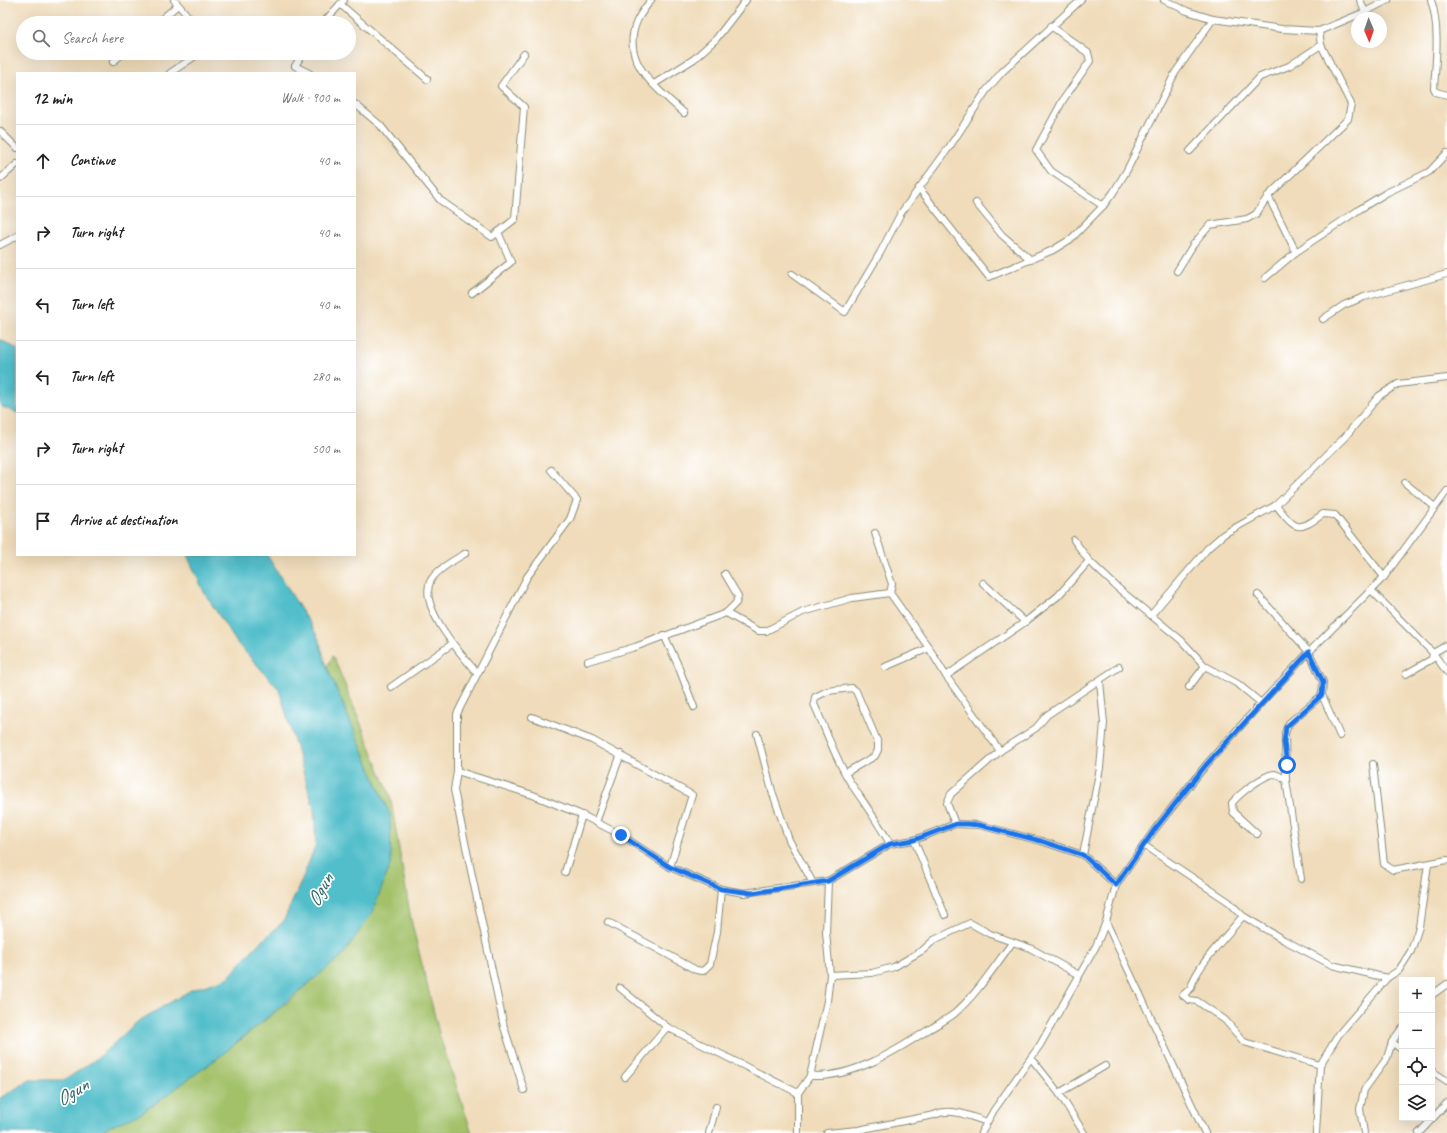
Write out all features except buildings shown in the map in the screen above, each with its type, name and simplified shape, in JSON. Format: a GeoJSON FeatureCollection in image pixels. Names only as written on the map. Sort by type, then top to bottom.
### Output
{"type":"FeatureCollection","features":[{"type":"Feature","properties":{"kind":"street"},"geometry":{"type":"LineString","coordinates":[[651,0],[637,21],[633,44],[639,68],[684,113]]}},
{"type":"Feature","properties":{"kind":"street"},"geometry":{"type":"LineString","coordinates":[[654,84],[694,59],[716,39],[746,0]]}},
{"type":"Feature","properties":{"kind":"street"},"geometry":{"type":"LineString","coordinates":[[792,274],[845,312],[877,259],[901,213],[986,91],[1002,72],[1081,0]]}},
{"type":"Feature","properties":{"kind":"street"},"geometry":{"type":"LineString","coordinates":[[1164,0],[1187,11],[1213,19],[1282,29],[1319,31],[1351,18]]}},
{"type":"Feature","properties":{"kind":"street"},"geometry":{"type":"LineString","coordinates":[[1360,0],[1365,12],[1388,0]]}},
{"type":"Feature","properties":{"kind":"street"},"geometry":{"type":"LineString","coordinates":[[1431,0],[1434,9],[1436,49],[1434,88],[1436,92],[1447,95]]}},
{"type":"Feature","properties":{"kind":"street"},"geometry":{"type":"LineString","coordinates":[[163,16],[176,2],[188,16]]}},
{"type":"Feature","properties":{"kind":"street"},"geometry":{"type":"LineString","coordinates":[[329,16],[342,2],[427,79]]}},
{"type":"Feature","properties":{"kind":"street"},"geometry":{"type":"LineString","coordinates":[[919,188],[989,277],[1053,250],[1072,239],[1113,193],[1127,170],[1175,73],[1213,19]]}},
{"type":"Feature","properties":{"kind":"street"},"geometry":{"type":"LineString","coordinates":[[1051,26],[1088,53],[1090,61],[1063,100],[1036,150],[1050,171],[1103,206]]}},
{"type":"Feature","properties":{"kind":"street"},"geometry":{"type":"LineString","coordinates":[[1177,271],[1193,245],[1210,225],[1246,219],[1256,214],[1268,196],[1343,125],[1350,113],[1351,104],[1321,45],[1319,31]]}},
{"type":"Feature","properties":{"kind":"street"},"geometry":{"type":"LineString","coordinates":[[1190,151],[1260,77],[1289,66],[1321,45]]}},
{"type":"Feature","properties":{"kind":"street"},"geometry":{"type":"LineString","coordinates":[[356,105],[380,124],[440,200],[492,237],[515,219],[524,107],[501,86],[524,54]]}},
{"type":"Feature","properties":{"kind":"street"},"geometry":{"type":"LineString","coordinates":[[172,72],[190,60]]}},
{"type":"Feature","properties":{"kind":"street"},"geometry":{"type":"LineString","coordinates":[[299,60],[295,66],[308,72]]}},
{"type":"Feature","properties":{"kind":"street"},"geometry":{"type":"LineString","coordinates":[[0,131],[16,147]]}},
{"type":"Feature","properties":{"kind":"street"},"geometry":{"type":"LineString","coordinates":[[1265,278],[1296,252],[1373,201],[1430,172],[1447,152]]}},
{"type":"Feature","properties":{"kind":"street"},"geometry":{"type":"LineString","coordinates":[[0,179],[16,165]]}},
{"type":"Feature","properties":{"kind":"street"},"geometry":{"type":"LineString","coordinates":[[1268,196],[1296,252]]}},
{"type":"Feature","properties":{"kind":"street"},"geometry":{"type":"LineString","coordinates":[[976,203],[1002,235],[1031,260]]}},
{"type":"Feature","properties":{"kind":"street"},"geometry":{"type":"LineString","coordinates":[[472,293],[511,262],[498,232]]}},
{"type":"Feature","properties":{"kind":"street"},"geometry":{"type":"LineString","coordinates":[[0,244],[16,236]]}},
{"type":"Feature","properties":{"kind":"street"},"geometry":{"type":"LineString","coordinates":[[1323,319],[1344,304],[1447,274]]}},
{"type":"Feature","properties":{"kind":"street"},"geometry":{"type":"LineString","coordinates":[[1151,616],[1208,548],[1224,534],[1276,505],[1345,437],[1379,396],[1398,384],[1447,378]]}},
{"type":"Feature","properties":{"kind":"street"},"geometry":{"type":"LineString","coordinates":[[524,1090],[504,1027],[454,790],[457,771],[457,714],[477,672],[528,577],[570,519],[576,506],[576,500],[551,470]]}},
{"type":"Feature","properties":{"kind":"street"},"geometry":{"type":"LineString","coordinates":[[1405,483],[1435,507]]}},
{"type":"Feature","properties":{"kind":"street"},"geometry":{"type":"LineString","coordinates":[[981,1133],[1031,1058],[1096,946],[1106,922],[1116,885],[1155,829],[1206,765],[1261,703],[1309,652],[1384,577],[1447,491]]}},
{"type":"Feature","properties":{"kind":"street"},"geometry":{"type":"LineString","coordinates":[[1276,505],[1288,521],[1299,527],[1305,527],[1323,514],[1335,516],[1384,577]]}},
{"type":"Feature","properties":{"kind":"street"},"geometry":{"type":"LineString","coordinates":[[875,533],[892,584],[890,593],[929,648],[946,676],[1000,751]]}},
{"type":"Feature","properties":{"kind":"street"},"geometry":{"type":"LineString","coordinates":[[1074,540],[1089,561],[1119,589],[1181,640],[1205,666],[1238,684],[1261,703]]}},
{"type":"Feature","properties":{"kind":"street"},"geometry":{"type":"LineString","coordinates":[[466,553],[450,562],[430,581],[428,600],[452,644],[477,672]]}},
{"type":"Feature","properties":{"kind":"street"},"geometry":{"type":"LineString","coordinates":[[946,676],[1025,622],[1058,596],[1089,561]]}},
{"type":"Feature","properties":{"kind":"street"},"geometry":{"type":"LineString","coordinates":[[588,661],[635,646],[726,613],[736,603],[738,596],[725,574]]}},
{"type":"Feature","properties":{"kind":"street"},"geometry":{"type":"LineString","coordinates":[[983,583],[1025,622]]}},
{"type":"Feature","properties":{"kind":"street"},"geometry":{"type":"LineString","coordinates":[[1371,590],[1433,653],[1447,672]]}},
{"type":"Feature","properties":{"kind":"street"},"geometry":{"type":"LineString","coordinates":[[726,613],[758,630],[766,631],[802,612],[852,598],[890,593]]}},
{"type":"Feature","properties":{"kind":"street"},"geometry":{"type":"LineString","coordinates":[[1258,595],[1309,652],[1323,682],[1322,695],[1340,736]]}},
{"type":"Feature","properties":{"kind":"street"},"geometry":{"type":"LineString","coordinates":[[664,635],[678,663],[694,707]]}},
{"type":"Feature","properties":{"kind":"street"},"geometry":{"type":"LineString","coordinates":[[392,688],[452,644]]}},
{"type":"Feature","properties":{"kind":"street"},"geometry":{"type":"LineString","coordinates":[[1433,653],[1447,645]]}},
{"type":"Feature","properties":{"kind":"street"},"geometry":{"type":"LineString","coordinates":[[885,667],[929,648]]}},
{"type":"Feature","properties":{"kind":"street"},"geometry":{"type":"LineString","coordinates":[[1406,674],[1432,659],[1433,653]]}},
{"type":"Feature","properties":{"kind":"street"},"geometry":{"type":"LineString","coordinates":[[1189,688],[1205,666]]}},
{"type":"Feature","properties":{"kind":"street"},"geometry":{"type":"LineString","coordinates":[[956,824],[947,802],[951,794],[1000,751],[1036,728],[1047,715],[1119,667]]}},
{"type":"Feature","properties":{"kind":"street"},"geometry":{"type":"LineString","coordinates":[[1083,855],[1100,768],[1104,723],[1100,681]]}},
{"type":"Feature","properties":{"kind":"street"},"geometry":{"type":"LineString","coordinates":[[845,773],[875,756],[878,750],[878,743],[856,691],[852,688],[822,693],[815,697],[814,701],[845,773],[877,819],[890,844]]}},
{"type":"Feature","properties":{"kind":"street"},"geometry":{"type":"LineString","coordinates":[[1301,879],[1286,780],[1287,765],[1284,742],[1286,727],[1322,695]]}},
{"type":"Feature","properties":{"kind":"street"},"geometry":{"type":"LineString","coordinates":[[532,717],[592,740],[621,754],[692,795],[670,867]]}},
{"type":"Feature","properties":{"kind":"street"},"geometry":{"type":"LineString","coordinates":[[757,734],[772,791],[789,840],[813,883]]}},
{"type":"Feature","properties":{"kind":"street"},"geometry":{"type":"LineString","coordinates":[[596,822],[621,754]]}},
{"type":"Feature","properties":{"kind":"street"},"geometry":{"type":"LineString","coordinates":[[1373,764],[1384,864],[1393,870],[1447,860]]}},
{"type":"Feature","properties":{"kind":"street"},"geometry":{"type":"LineString","coordinates":[[457,771],[533,795],[582,815],[621,835],[670,867],[721,889],[752,893],[828,881],[890,844],[914,840],[956,824],[979,825],[1041,841],[1083,855],[1116,885]]}},
{"type":"Feature","properties":{"kind":"street"},"geometry":{"type":"LineString","coordinates":[[1257,834],[1233,812],[1232,804],[1254,784],[1272,774],[1276,774],[1286,780]]}},
{"type":"Feature","properties":{"kind":"street"},"geometry":{"type":"LineString","coordinates":[[565,872],[582,815]]}},
{"type":"Feature","properties":{"kind":"street"},"geometry":{"type":"LineString","coordinates":[[914,840],[946,914]]}},
{"type":"Feature","properties":{"kind":"street"},"geometry":{"type":"LineString","coordinates":[[1144,846],[1229,902],[1243,916],[1332,965],[1387,978]]}},
{"type":"Feature","properties":{"kind":"street"},"geometry":{"type":"LineString","coordinates":[[1316,1133],[1320,1065],[1339,1034],[1387,978],[1399,970],[1415,939],[1419,927],[1428,864]]}},
{"type":"Feature","properties":{"kind":"street"},"geometry":{"type":"LineString","coordinates":[[798,1133],[798,1093],[810,1076],[827,1001],[830,975],[826,932],[828,881]]}},
{"type":"Feature","properties":{"kind":"street"},"geometry":{"type":"LineString","coordinates":[[608,922],[696,970],[703,971],[710,964],[717,932],[721,889]]}},
{"type":"Feature","properties":{"kind":"street"},"geometry":{"type":"LineString","coordinates":[[1243,916],[1202,966],[1192,983],[1191,988],[1183,995],[1189,1000],[1197,1001],[1224,1020],[1244,1042],[1320,1065]]}},
{"type":"Feature","properties":{"kind":"street"},"geometry":{"type":"LineString","coordinates":[[1106,922],[1205,1133]]}},
{"type":"Feature","properties":{"kind":"street"},"geometry":{"type":"LineString","coordinates":[[830,975],[872,973],[894,967],[923,950],[934,940],[970,923],[990,934],[1012,943],[1030,948],[1079,975]]}},
{"type":"Feature","properties":{"kind":"street"},"geometry":{"type":"LineString","coordinates":[[810,1076],[822,1077],[870,1063],[905,1045],[954,1014],[984,981],[1012,943]]}},
{"type":"Feature","properties":{"kind":"street"},"geometry":{"type":"LineString","coordinates":[[1435,993],[1447,984]]}},
{"type":"Feature","properties":{"kind":"street"},"geometry":{"type":"LineString","coordinates":[[620,988],[667,1027],[798,1093]]}},
{"type":"Feature","properties":{"kind":"street"},"geometry":{"type":"LineString","coordinates":[[625,1076],[667,1027]]}},
{"type":"Feature","properties":{"kind":"street"},"geometry":{"type":"LineString","coordinates":[[1364,1133],[1360,1108],[1364,1090],[1387,1058],[1392,1042],[1399,1032]]}},
{"type":"Feature","properties":{"kind":"street"},"geometry":{"type":"LineString","coordinates":[[1392,1042],[1401,1049]]}},
{"type":"Feature","properties":{"kind":"street"},"geometry":{"type":"LineString","coordinates":[[1031,1058],[1059,1093],[1084,1133]]}},
{"type":"Feature","properties":{"kind":"street"},"geometry":{"type":"LineString","coordinates":[[1059,1093],[1105,1066]]}},
{"type":"Feature","properties":{"kind":"street"},"geometry":{"type":"LineString","coordinates":[[1435,1073],[1447,1081]]}},
{"type":"Feature","properties":{"kind":"street"},"geometry":{"type":"LineString","coordinates":[[1419,1133],[1447,1103]]}},
{"type":"Feature","properties":{"kind":"street"},"geometry":{"type":"LineString","coordinates":[[709,1133],[716,1107]]}},
{"type":"Feature","properties":{"kind":"street"},"geometry":{"type":"LineString","coordinates":[[827,1133],[858,1130],[934,1115],[943,1111],[950,1111],[987,1122]]}},
{"type":"Feature","properties":{"kind":"green space"},"geometry":{"type":"Polygon","coordinates":[[[333,656],[390,795],[411,920],[440,1037],[472,1133],[96,1133],[143,1112],[219,1057],[298,994],[390,815],[327,667],[333,656]]]}},
{"type":"Feature","properties":{"kind":"water"},"geometry":{"type":"Polygon","coordinates":[[[0,339],[16,348],[16,413],[0,406],[0,339]]]}},
{"type":"Feature","properties":{"kind":"water","name":"Ogun"},"geometry":{"type":"Polygon","coordinates":[[[187,556],[268,556],[318,637],[327,667],[390,815],[391,863],[372,913],[342,956],[219,1057],[143,1112],[96,1133],[0,1133],[0,1098],[30,1080],[65,1080],[99,1057],[137,1022],[191,990],[228,978],[254,948],[283,922],[316,844],[314,809],[279,689],[237,643],[205,594],[187,556]]]}},
{"type":"Feature","properties":{"kind":"route"},"geometry":{"type":"LineString","coordinates":[[621,835],[670,867],[721,889],[744,894],[828,881],[856,866],[890,844],[914,840],[956,824],[979,825],[1041,841],[1054,847],[1083,855],[1116,885],[1155,829],[1206,765],[1309,652],[1323,682],[1322,695],[1286,727],[1284,742],[1287,765]]}}]}
